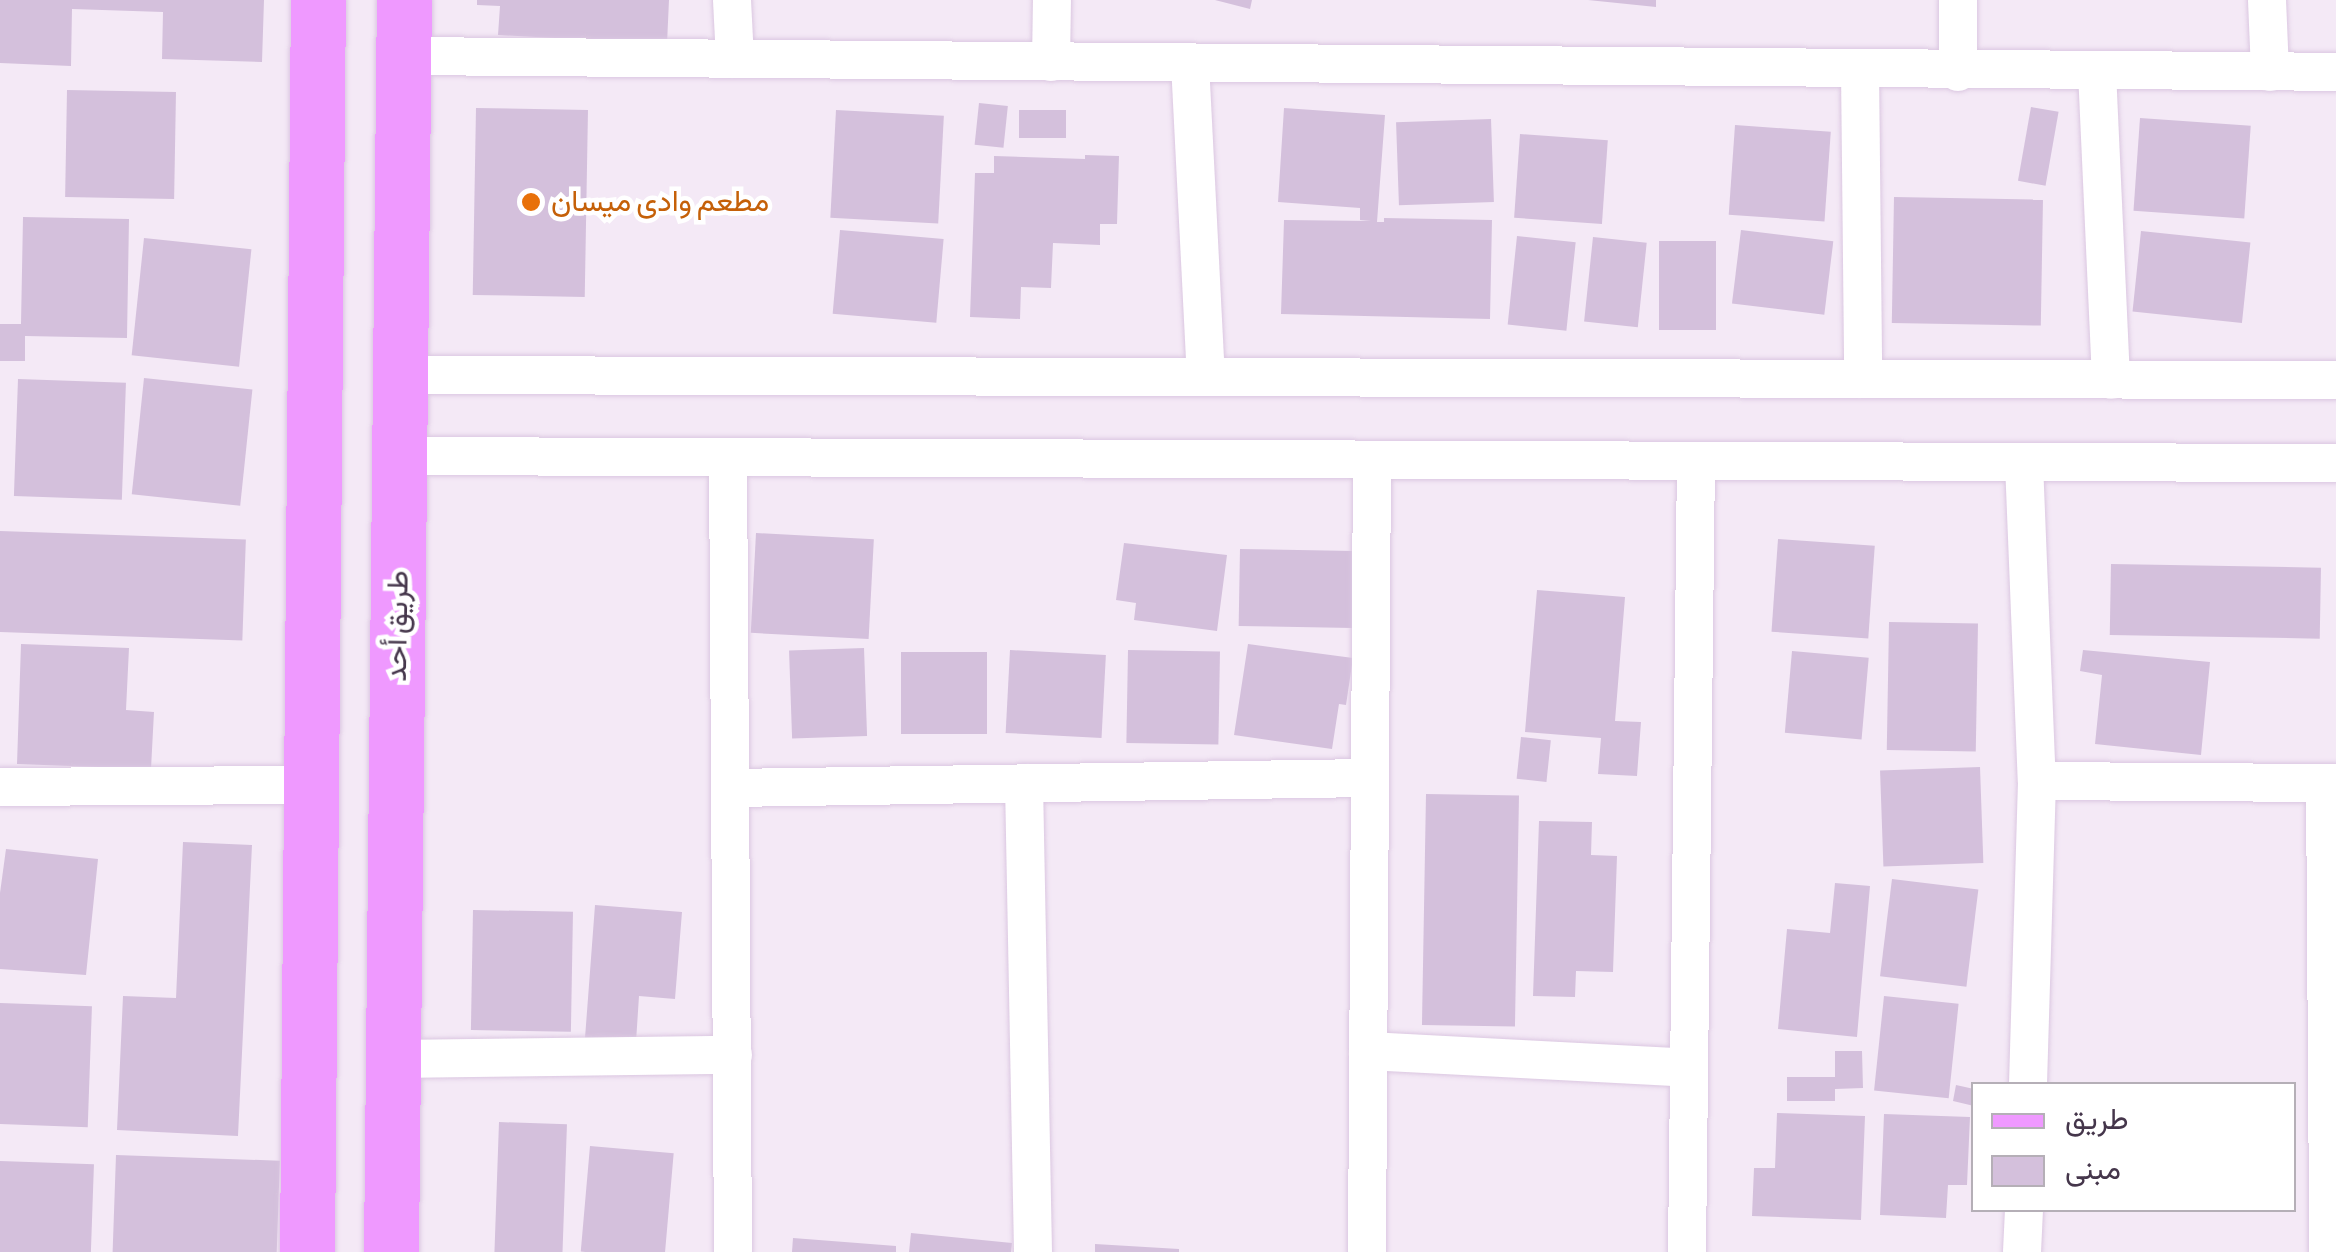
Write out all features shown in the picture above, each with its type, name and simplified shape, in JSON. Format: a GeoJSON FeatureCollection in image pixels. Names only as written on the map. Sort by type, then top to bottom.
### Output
{"type":"FeatureCollection","features":[{"type":"Feature","properties":{"kind":"main road"},"geometry":{"type":"LineString","coordinates":[[307,1252],[318,0]]}},
{"type":"Feature","properties":{"kind":"main road","name":"طريق أحد"},"geometry":{"type":"LineString","coordinates":[[392,1252],[404,0]]}},
{"type":"Feature","properties":{"kind":"street"},"geometry":{"type":"LineString","coordinates":[[732,0],[734,59]]}},
{"type":"Feature","properties":{"kind":"street"},"geometry":{"type":"LineString","coordinates":[[1051,62],[1052,0]]}},
{"type":"Feature","properties":{"kind":"street"},"geometry":{"type":"LineString","coordinates":[[1958,0],[1958,72]]}},
{"type":"Feature","properties":{"kind":"street"},"geometry":{"type":"LineString","coordinates":[[2267,0],[2270,72]]}},
{"type":"Feature","properties":{"kind":"street"},"geometry":{"type":"LineString","coordinates":[[403,56],[1958,72],[2336,72]]}},
{"type":"Feature","properties":{"kind":"street"},"geometry":{"type":"LineString","coordinates":[[1190,63],[1206,377]]}},
{"type":"Feature","properties":{"kind":"street"},"geometry":{"type":"LineString","coordinates":[[1860,69],[1863,379]]}},
{"type":"Feature","properties":{"kind":"street"},"geometry":{"type":"LineString","coordinates":[[2097,72],[2111,380]]}},
{"type":"Feature","properties":{"kind":"street"},"geometry":{"type":"LineString","coordinates":[[400,375],[2336,380]]}},
{"type":"Feature","properties":{"kind":"street"},"geometry":{"type":"LineString","coordinates":[[400,456],[2336,463]]}},
{"type":"Feature","properties":{"kind":"street"},"geometry":{"type":"LineString","coordinates":[[728,458],[734,1252]]}},
{"type":"Feature","properties":{"kind":"street"},"geometry":{"type":"LineString","coordinates":[[1366,1252],[1372,462]]}},
{"type":"Feature","properties":{"kind":"street"},"geometry":{"type":"LineString","coordinates":[[1688,1252],[1696,462]]}},
{"type":"Feature","properties":{"kind":"street"},"geometry":{"type":"LineString","coordinates":[[2024,463],[2037,781],[2028,1082]]}},
{"type":"Feature","properties":{"kind":"street"},"geometry":{"type":"LineString","coordinates":[[731,788],[1370,778]]}},
{"type":"Feature","properties":{"kind":"street"},"geometry":{"type":"LineString","coordinates":[[2037,781],[2331,783],[2328,1252]]}},
{"type":"Feature","properties":{"kind":"street"},"geometry":{"type":"LineString","coordinates":[[1024,783],[1033,1252]]}},
{"type":"Feature","properties":{"kind":"street"},"geometry":{"type":"LineString","coordinates":[[0,787],[310,785]]}},
{"type":"Feature","properties":{"kind":"street"},"geometry":{"type":"LineString","coordinates":[[1368,1051],[1689,1068]]}},
{"type":"Feature","properties":{"kind":"street"},"geometry":{"type":"LineString","coordinates":[[393,1059],[733,1055]]}},
{"type":"Feature","properties":{"kind":"street"},"geometry":{"type":"LineString","coordinates":[[2022,1252],[2024,1212]]}},
{"type":"Feature","properties":{"kind":"building"},"geometry":{"type":"Polygon","coordinates":[[[0,0],[264,0],[262,62],[162,59],[163,12],[72,9],[71,66],[0,63],[0,0]]]}},
{"type":"Feature","properties":{"kind":"building"},"geometry":{"type":"Polygon","coordinates":[[[477,0],[669,0],[667,44],[498,35],[500,6],[477,5],[477,0]]]}},
{"type":"Feature","properties":{"kind":"building"},"geometry":{"type":"Polygon","coordinates":[[[1215,0],[1252,0],[1250,9],[1215,0]]]}},
{"type":"Feature","properties":{"kind":"building"},"geometry":{"type":"Polygon","coordinates":[[[1588,0],[1656,0],[1656,7],[1588,0]]]}},
{"type":"Feature","properties":{"kind":"building"},"geometry":{"type":"Polygon","coordinates":[[[67,90],[176,92],[174,199],[65,197],[67,90]]]}},
{"type":"Feature","properties":{"kind":"building"},"geometry":{"type":"Polygon","coordinates":[[[979,103],[1008,106],[1003,148],[975,145],[979,103]]]}},
{"type":"Feature","properties":{"kind":"building"},"geometry":{"type":"Polygon","coordinates":[[[2031,107],[2059,112],[2046,186],[2018,181],[2031,107]]]}},
{"type":"Feature","properties":{"kind":"building","name":"مطعم وادى ميسان"},"geometry":{"type":"Polygon","coordinates":[[[476,108],[588,110],[585,297],[473,295],[476,108]]]}},
{"type":"Feature","properties":{"kind":"building"},"geometry":{"type":"Polygon","coordinates":[[[1284,108],[1385,115],[1377,222],[1384,222],[1384,218],[1492,220],[1490,319],[1281,314],[1284,220],[1371,221],[1360,220],[1360,208],[1278,202],[1284,108]]]}},
{"type":"Feature","properties":{"kind":"building"},"geometry":{"type":"Polygon","coordinates":[[[836,110],[944,116],[938,224],[830,218],[836,110]]]}},
{"type":"Feature","properties":{"kind":"building"},"geometry":{"type":"Polygon","coordinates":[[[1019,110],[1066,110],[1066,138],[1019,138],[1019,110]]]}},
{"type":"Feature","properties":{"kind":"building"},"geometry":{"type":"Polygon","coordinates":[[[2140,118],[2251,126],[2244,219],[2134,211],[2140,118]]]}},
{"type":"Feature","properties":{"kind":"building"},"geometry":{"type":"Polygon","coordinates":[[[1491,119],[1494,202],[1399,205],[1396,122],[1491,119]]]}},
{"type":"Feature","properties":{"kind":"building"},"geometry":{"type":"Polygon","coordinates":[[[1735,125],[1831,132],[1824,221],[1729,215],[1735,125]]]}},
{"type":"Feature","properties":{"kind":"building"},"geometry":{"type":"Polygon","coordinates":[[[1520,134],[1608,140],[1602,224],[1514,218],[1520,134]]]}},
{"type":"Feature","properties":{"kind":"building"},"geometry":{"type":"Polygon","coordinates":[[[1085,155],[1119,156],[1117,224],[1100,224],[1100,245],[1053,243],[1051,288],[1021,287],[1020,319],[970,317],[975,173],[994,173],[994,156],[1085,159],[1085,155]]]}},
{"type":"Feature","properties":{"kind":"building"},"geometry":{"type":"Polygon","coordinates":[[[1894,197],[2043,200],[2041,326],[1892,323],[1894,197]]]}},
{"type":"Feature","properties":{"kind":"building"},"geometry":{"type":"Polygon","coordinates":[[[23,217],[129,219],[127,338],[25,336],[25,361],[0,361],[0,324],[21,324],[23,217]]]}},
{"type":"Feature","properties":{"kind":"building"},"geometry":{"type":"Polygon","coordinates":[[[840,230],[944,239],[936,323],[833,314],[840,230]]]}},
{"type":"Feature","properties":{"kind":"building"},"geometry":{"type":"Polygon","coordinates":[[[1741,230],[1833,241],[1824,315],[1732,303],[1741,230]]]}},
{"type":"Feature","properties":{"kind":"building"},"geometry":{"type":"Polygon","coordinates":[[[2141,231],[2250,242],[2242,323],[2133,312],[2141,231]]]}},
{"type":"Feature","properties":{"kind":"building"},"geometry":{"type":"Polygon","coordinates":[[[1517,236],[1576,242],[1566,331],[1508,325],[1517,236]]]}},
{"type":"Feature","properties":{"kind":"building"},"geometry":{"type":"Polygon","coordinates":[[[1593,237],[1647,243],[1638,327],[1584,322],[1593,237]]]}},
{"type":"Feature","properties":{"kind":"building"},"geometry":{"type":"Polygon","coordinates":[[[144,238],[251,249],[239,367],[132,355],[144,238]]]}},
{"type":"Feature","properties":{"kind":"building"},"geometry":{"type":"Polygon","coordinates":[[[1659,241],[1716,241],[1716,330],[1659,330],[1659,241]]]}},
{"type":"Feature","properties":{"kind":"building"},"geometry":{"type":"Polygon","coordinates":[[[144,378],[252,389],[240,506],[132,494],[144,378]]]}},
{"type":"Feature","properties":{"kind":"building"},"geometry":{"type":"Polygon","coordinates":[[[18,379],[126,383],[122,500],[14,496],[18,379]]]}},
{"type":"Feature","properties":{"kind":"building"},"geometry":{"type":"Polygon","coordinates":[[[0,531],[246,540],[242,641],[0,632],[0,531]]]}},
{"type":"Feature","properties":{"kind":"building"},"geometry":{"type":"Polygon","coordinates":[[[756,533],[874,539],[869,639],[751,633],[756,533]]]}},
{"type":"Feature","properties":{"kind":"building"},"geometry":{"type":"Polygon","coordinates":[[[1778,539],[1875,546],[1868,639],[1772,632],[1778,539]]]}},
{"type":"Feature","properties":{"kind":"building"},"geometry":{"type":"Polygon","coordinates":[[[1124,543],[1227,555],[1217,631],[1134,620],[1136,603],[1116,600],[1124,543]]]}},
{"type":"Feature","properties":{"kind":"building"},"geometry":{"type":"Polygon","coordinates":[[[1240,549],[1354,551],[1353,628],[1239,626],[1240,549]]]}},
{"type":"Feature","properties":{"kind":"building"},"geometry":{"type":"Polygon","coordinates":[[[2111,564],[2321,568],[2320,639],[2110,635],[2111,564]]]}},
{"type":"Feature","properties":{"kind":"building"},"geometry":{"type":"Polygon","coordinates":[[[1537,590],[1625,597],[1615,721],[1641,722],[1637,776],[1598,774],[1601,738],[1525,732],[1537,590]]]}},
{"type":"Feature","properties":{"kind":"building"},"geometry":{"type":"Polygon","coordinates":[[[1889,622],[1978,624],[1976,752],[1887,750],[1889,622]]]}},
{"type":"Feature","properties":{"kind":"building"},"geometry":{"type":"Polygon","coordinates":[[[21,644],[129,648],[126,710],[154,712],[151,769],[17,764],[21,644]]]}},
{"type":"Feature","properties":{"kind":"building"},"geometry":{"type":"Polygon","coordinates":[[[1248,644],[1353,658],[1346,705],[1339,704],[1332,749],[1234,735],[1248,644]]]}},
{"type":"Feature","properties":{"kind":"building"},"geometry":{"type":"Polygon","coordinates":[[[864,648],[867,736],[792,739],[789,651],[864,648]]]}},
{"type":"Feature","properties":{"kind":"building"},"geometry":{"type":"Polygon","coordinates":[[[1010,650],[1106,655],[1102,738],[1006,733],[1010,650]]]}},
{"type":"Feature","properties":{"kind":"building"},"geometry":{"type":"Polygon","coordinates":[[[1128,650],[1220,652],[1218,745],[1126,743],[1128,650]]]}},
{"type":"Feature","properties":{"kind":"building"},"geometry":{"type":"Polygon","coordinates":[[[2083,650],[2210,662],[2201,755],[2095,744],[2102,675],[2080,671],[2083,650]]]}},
{"type":"Feature","properties":{"kind":"building"},"geometry":{"type":"Polygon","coordinates":[[[1792,651],[1869,658],[1862,739],[1785,733],[1792,651]]]}},
{"type":"Feature","properties":{"kind":"building"},"geometry":{"type":"Polygon","coordinates":[[[901,652],[987,652],[987,734],[901,734],[901,652]]]}},
{"type":"Feature","properties":{"kind":"building"},"geometry":{"type":"Polygon","coordinates":[[[1521,737],[1551,740],[1546,782],[1517,779],[1521,737]]]}},
{"type":"Feature","properties":{"kind":"building"},"geometry":{"type":"Polygon","coordinates":[[[1980,767],[1983,863],[1883,866],[1880,770],[1980,767]]]}},
{"type":"Feature","properties":{"kind":"building"},"geometry":{"type":"Polygon","coordinates":[[[1426,794],[1519,796],[1515,1027],[1422,1025],[1426,794]]]}},
{"type":"Feature","properties":{"kind":"building"},"geometry":{"type":"Polygon","coordinates":[[[1539,821],[1592,822],[1591,855],[1617,856],[1613,972],[1576,971],[1575,997],[1533,996],[1539,821]]]}},
{"type":"Feature","properties":{"kind":"building"},"geometry":{"type":"Polygon","coordinates":[[[183,842],[252,845],[238,1136],[117,1130],[123,996],[176,998],[183,842]]]}},
{"type":"Feature","properties":{"kind":"building"},"geometry":{"type":"Polygon","coordinates":[[[6,849],[98,859],[86,975],[0,969],[0,893],[6,849]]]}},
{"type":"Feature","properties":{"kind":"building"},"geometry":{"type":"Polygon","coordinates":[[[1892,879],[1978,890],[1966,987],[1880,976],[1892,879]]]}},
{"type":"Feature","properties":{"kind":"building"},"geometry":{"type":"Polygon","coordinates":[[[1835,883],[1870,886],[1857,1037],[1778,1029],[1787,929],[1830,933],[1835,883]]]}},
{"type":"Feature","properties":{"kind":"building"},"geometry":{"type":"Polygon","coordinates":[[[595,905],[682,912],[675,999],[639,996],[636,1042],[585,1038],[595,905]]]}},
{"type":"Feature","properties":{"kind":"building"},"geometry":{"type":"Polygon","coordinates":[[[473,910],[573,912],[571,1032],[471,1030],[473,910]]]}},
{"type":"Feature","properties":{"kind":"building"},"geometry":{"type":"Polygon","coordinates":[[[1884,996],[1959,1004],[1949,1098],[1874,1090],[1884,996]]]}},
{"type":"Feature","properties":{"kind":"building"},"geometry":{"type":"Polygon","coordinates":[[[0,1003],[92,1006],[88,1127],[0,1124],[0,1003]]]}},
{"type":"Feature","properties":{"kind":"building"},"geometry":{"type":"Polygon","coordinates":[[[1835,1051],[1862,1051],[1863,1088],[1835,1089],[1835,1101],[1787,1101],[1787,1077],[1835,1077],[1835,1051]]]}},
{"type":"Feature","properties":{"kind":"building"},"geometry":{"type":"Polygon","coordinates":[[[1956,1085],[1971,1088],[1971,1105],[1953,1101],[1956,1085]]]}},
{"type":"Feature","properties":{"kind":"building"},"geometry":{"type":"Polygon","coordinates":[[[1777,1113],[1865,1116],[1861,1220],[1752,1216],[1754,1168],[1775,1168],[1777,1113]]]}},
{"type":"Feature","properties":{"kind":"building"},"geometry":{"type":"Polygon","coordinates":[[[1884,1114],[1970,1117],[1967,1185],[1948,1185],[1946,1218],[1880,1215],[1884,1114]]]}},
{"type":"Feature","properties":{"kind":"building"},"geometry":{"type":"Polygon","coordinates":[[[499,1122],[567,1124],[563,1252],[494,1252],[499,1122]]]}},
{"type":"Feature","properties":{"kind":"building"},"geometry":{"type":"Polygon","coordinates":[[[590,1146],[674,1153],[665,1252],[581,1252],[590,1146]]]}},
{"type":"Feature","properties":{"kind":"building"},"geometry":{"type":"Polygon","coordinates":[[[116,1155],[280,1161],[277,1252],[113,1252],[116,1155]]]}},
{"type":"Feature","properties":{"kind":"building"},"geometry":{"type":"Polygon","coordinates":[[[0,1161],[94,1164],[91,1252],[0,1252],[0,1161]]]}},
{"type":"Feature","properties":{"kind":"building"},"geometry":{"type":"Polygon","coordinates":[[[911,1233],[1012,1243],[1011,1252],[909,1252],[911,1233]]]}},
{"type":"Feature","properties":{"kind":"building"},"geometry":{"type":"Polygon","coordinates":[[[793,1238],[896,1246],[896,1252],[792,1252],[793,1238]]]}},
{"type":"Feature","properties":{"kind":"building"},"geometry":{"type":"Polygon","coordinates":[[[1095,1244],[1179,1249],[1179,1252],[1095,1252],[1095,1244]]]}},
{"type":"Feature","properties":{"kind":"place","name":"مطعم وادى ميسان"},"geometry":{"type":"Point","coordinates":[531,202]}}]}
